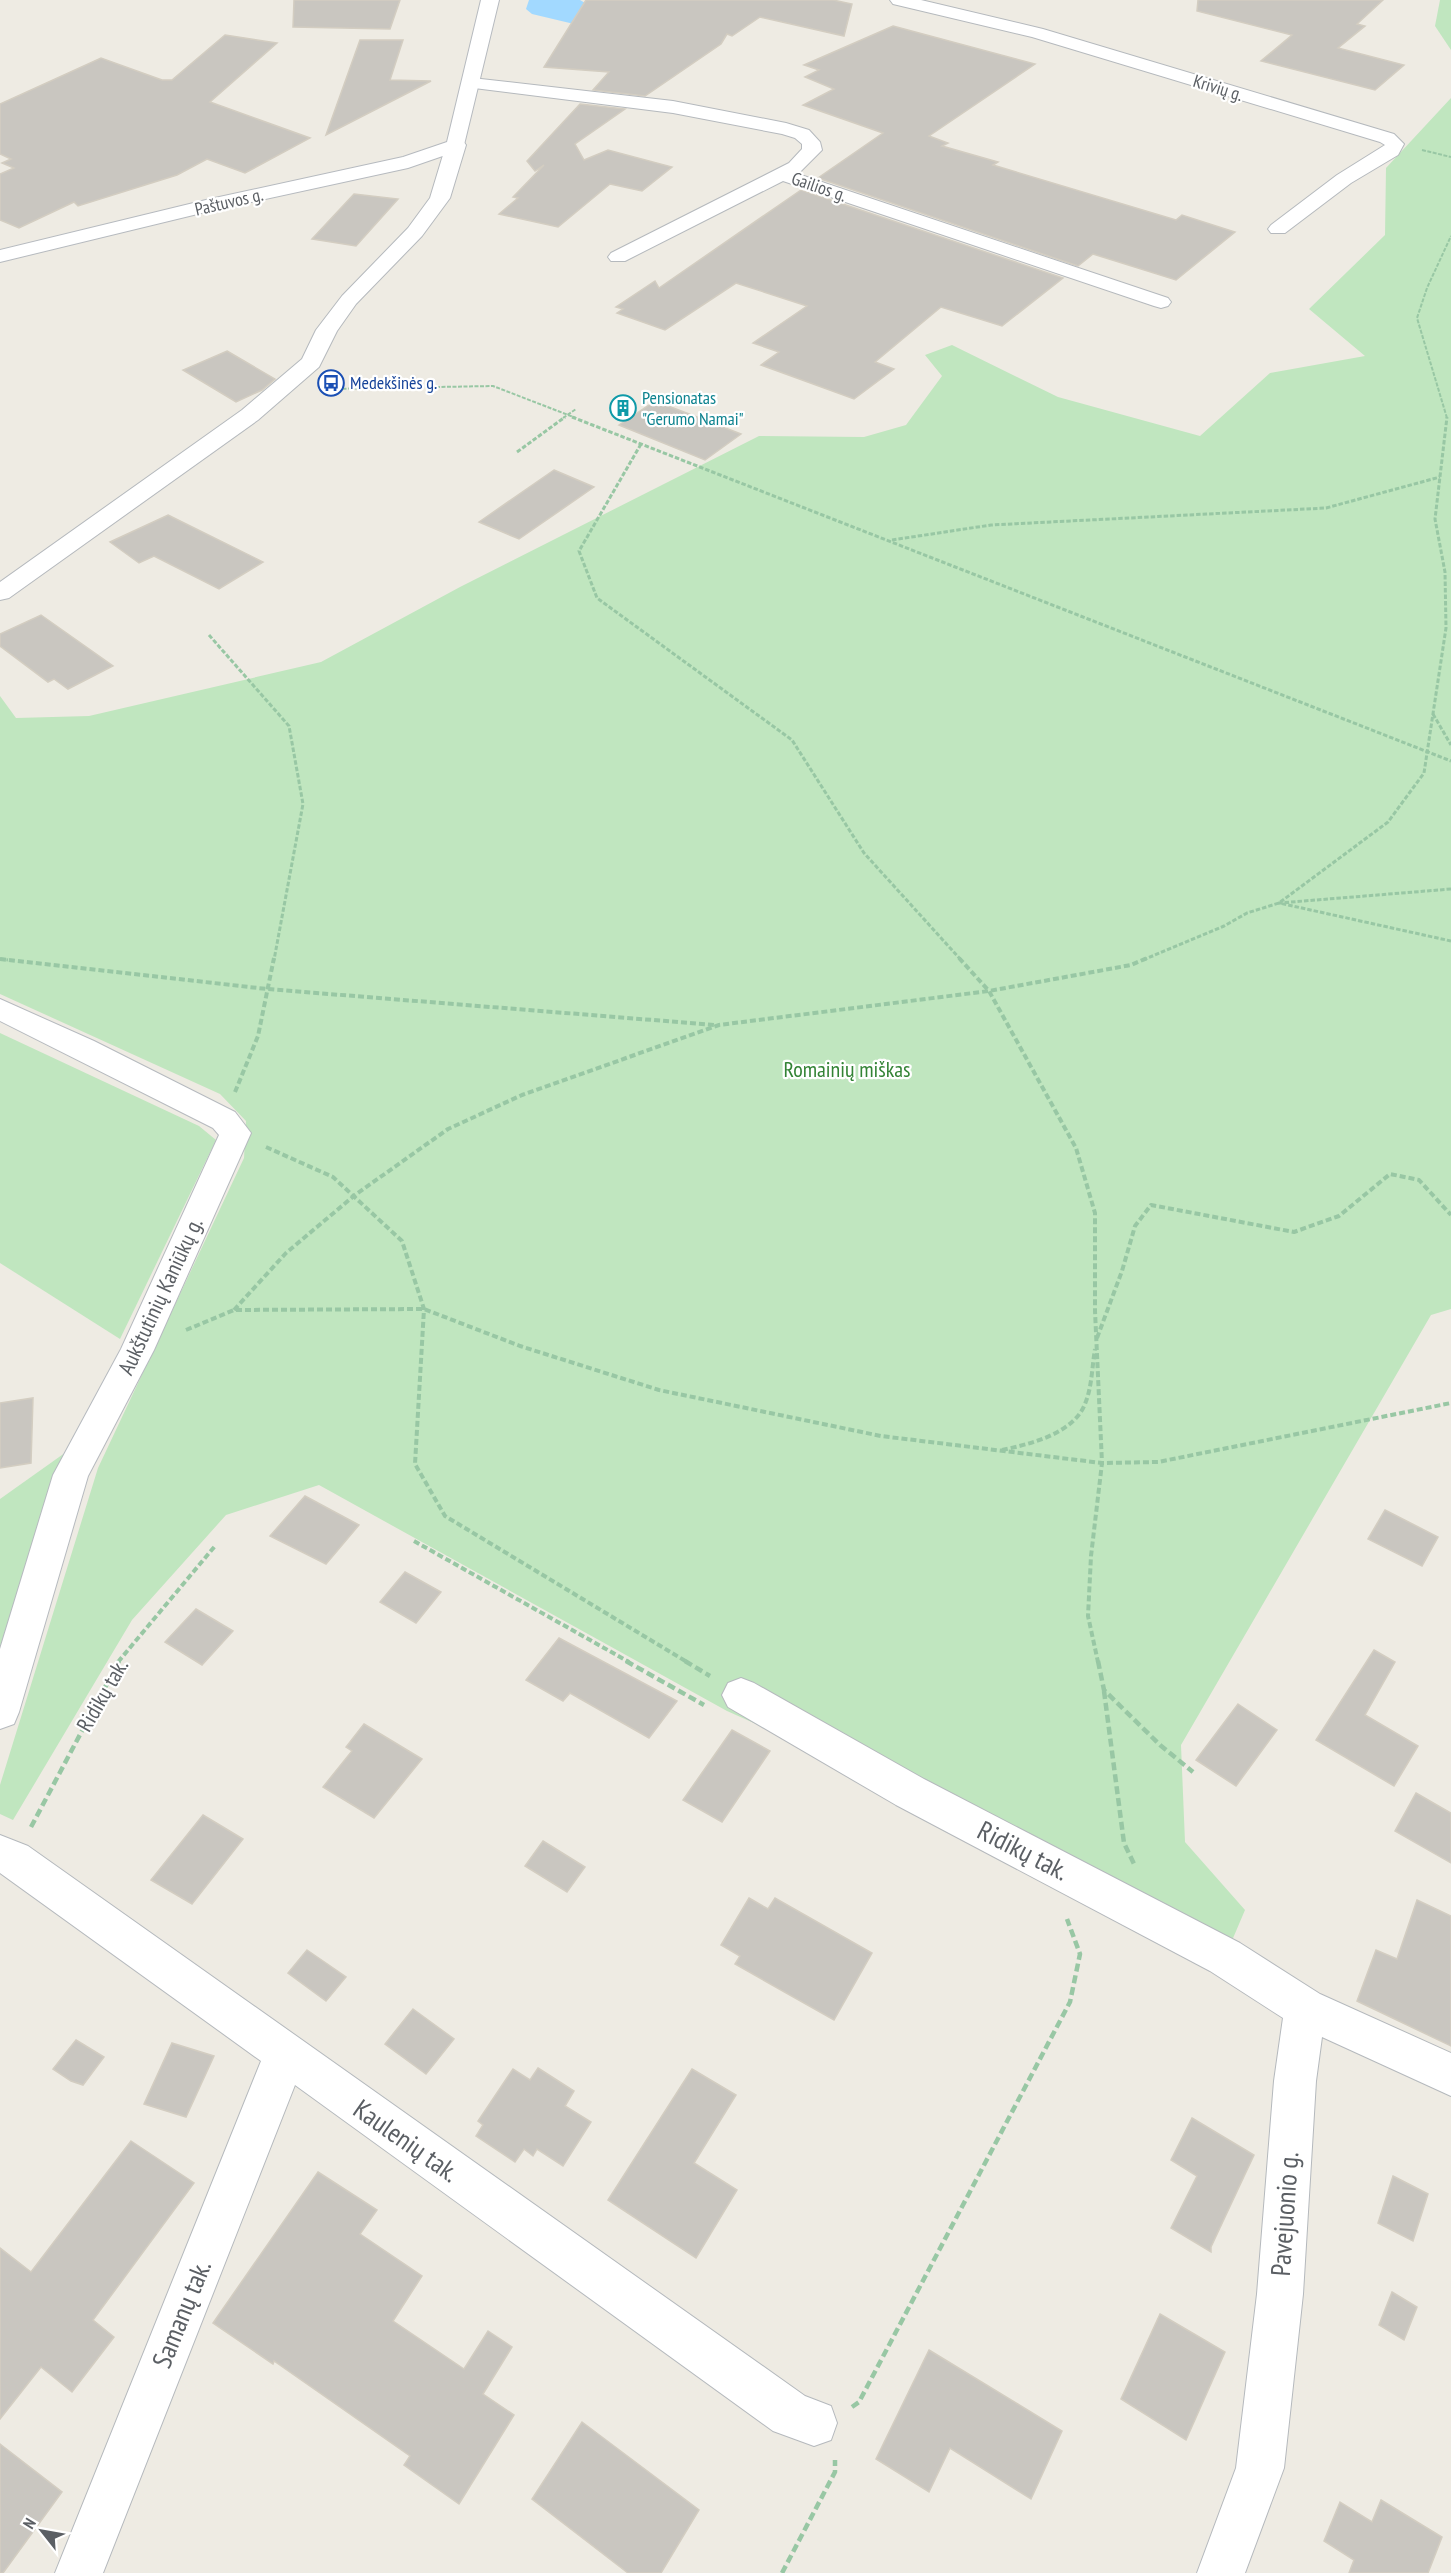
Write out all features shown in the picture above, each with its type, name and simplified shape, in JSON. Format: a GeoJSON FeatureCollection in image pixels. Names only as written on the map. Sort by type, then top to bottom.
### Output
{"type":"FeatureCollection","features":[{"type":"Feature","properties":{"kind":"street"},"geometry":{"type":"LineString","coordinates":[[0,593],[250,415],[311,362],[327,330],[349,300],[415,232],[440,198],[472,83],[490,0]]}},
{"type":"Feature","properties":{"kind":"street","name":"Krivių g."},"geometry":{"type":"LineString","coordinates":[[899,0],[1037,33],[1386,138],[1395,144],[1391,151],[1344,179],[1278,229]]}},
{"type":"Feature","properties":{"kind":"street","name":"Gailios g."},"geometry":{"type":"LineString","coordinates":[[472,83],[673,107],[802,134],[811,142],[812,150],[796,167],[783,175]]}},
{"type":"Feature","properties":{"kind":"street","name":"Paštuvos g."},"geometry":{"type":"LineString","coordinates":[[0,256],[210,205],[408,162],[456,145]]}},
{"type":"Feature","properties":{"kind":"street"},"geometry":{"type":"LineString","coordinates":[[618,257],[783,175]]}},
{"type":"Feature","properties":{"kind":"street","name":"Gailios g."},"geometry":{"type":"LineString","coordinates":[[783,175],[1161,302]]}},
{"type":"Feature","properties":{"kind":"street"},"geometry":{"type":"LineString","coordinates":[[0,1009],[83,1048],[229,1126]]}},
{"type":"Feature","properties":{"kind":"street","name":"Aukštutinių Kaniūkų g."},"geometry":{"type":"LineString","coordinates":[[0,1712],[71,1475],[137,1350],[229,1126]]}},
{"type":"Feature","properties":{"kind":"street","name":"Ridikų tak."},"geometry":{"type":"LineString","coordinates":[[727,1702],[910,1792],[1163,1923],[1225,1957],[1305,2008]]}},
{"type":"Feature","properties":{"kind":"street","name":"Kaulenių tak."},"geometry":{"type":"LineString","coordinates":[[7,1857],[790,2414],[814,2423]]}},
{"type":"Feature","properties":{"kind":"street"},"geometry":{"type":"LineString","coordinates":[[1305,2008],[1451,2075]]}},
{"type":"Feature","properties":{"kind":"street","name":"Pavejuonio g."},"geometry":{"type":"LineString","coordinates":[[1221,2573],[1260,2468],[1280,2294],[1295,2081],[1305,2008]]}},
{"type":"Feature","properties":{"kind":"street","name":"Samanų tak."},"geometry":{"type":"LineString","coordinates":[[79,2573],[285,2055]]}},
{"type":"Feature","properties":{"kind":"path"},"geometry":{"type":"LineString","coordinates":[[1279,903],[1388,822],[1424,773],[1446,628],[1445,572],[1435,519],[1447,414],[1417,318],[1427,288],[1451,236]]}},
{"type":"Feature","properties":{"kind":"path"},"geometry":{"type":"LineString","coordinates":[[321,389],[493,386],[1451,761]]}},
{"type":"Feature","properties":{"kind":"path"},"geometry":{"type":"LineString","coordinates":[[517,452],[576,409]]}},
{"type":"Feature","properties":{"kind":"path"},"geometry":{"type":"LineString","coordinates":[[641,444],[579,551],[597,598],[792,740],[864,853],[989,992],[1076,1148],[1095,1213],[1096,1342],[1102,1463],[1091,1556],[1088,1616],[1104,1690],[1124,1843],[1163,1923]]}},
{"type":"Feature","properties":{"kind":"path"},"geometry":{"type":"LineString","coordinates":[[889,540],[991,525],[1326,508],[1440,477]]}},
{"type":"Feature","properties":{"kind":"path"},"geometry":{"type":"LineString","coordinates":[[209,634],[289,726],[303,804],[258,1036],[229,1126],[333,1177],[402,1241],[424,1309],[416,1464],[445,1516],[727,1702]]}},
{"type":"Feature","properties":{"kind":"path"},"geometry":{"type":"LineString","coordinates":[[1433,714],[1451,745]]}},
{"type":"Feature","properties":{"kind":"path"},"geometry":{"type":"LineString","coordinates":[[0,959],[267,989],[719,1025],[989,992],[1131,965],[1224,926],[1247,913],[1279,903],[1451,889]]}},
{"type":"Feature","properties":{"kind":"path"},"geometry":{"type":"LineString","coordinates":[[1279,903],[1451,941]]}},
{"type":"Feature","properties":{"kind":"path"},"geometry":{"type":"LineString","coordinates":[[719,1025],[522,1095],[448,1130],[355,1195],[286,1253],[234,1310],[424,1309],[520,1346],[659,1390],[881,1436],[1102,1463],[1158,1462],[1451,1403]]}},
{"type":"Feature","properties":{"kind":"path"},"geometry":{"type":"LineString","coordinates":[[998,1450],[1029,1444],[1066,1426],[1084,1407],[1096,1342],[1122,1271],[1135,1226],[1151,1205],[1294,1232],[1339,1216],[1390,1174],[1419,1180],[1451,1215]]}},
{"type":"Feature","properties":{"kind":"path"},"geometry":{"type":"LineString","coordinates":[[414,1541],[727,1702]]}},
{"type":"Feature","properties":{"kind":"path","name":"Ridikų tak."},"geometry":{"type":"LineString","coordinates":[[7,1857],[118,1662],[215,1546]]}},
{"type":"Feature","properties":{"kind":"path"},"geometry":{"type":"LineString","coordinates":[[1104,1690],[1160,1745],[1193,1772]]}},
{"type":"Feature","properties":{"kind":"path"},"geometry":{"type":"LineString","coordinates":[[814,2423],[836,2420],[859,2402],[1070,2002],[1080,1954],[1063,1910]]}},
{"type":"Feature","properties":{"kind":"path"},"geometry":{"type":"LineString","coordinates":[[782,2573],[836,2472],[836,2445],[814,2423]]}},
{"type":"Feature","properties":{"kind":"green space"},"geometry":{"type":"Polygon","coordinates":[[[1440,0],[1451,0],[1451,50],[1435,26],[1440,0]]]}},
{"type":"Feature","properties":{"kind":"green space","name":"Romainių miškas"},"geometry":{"type":"Polygon","coordinates":[[[1451,98],[1451,1309],[1431,1315],[1181,1745],[1185,1842],[1245,1910],[1225,1957],[910,1792],[727,1711],[319,1485],[226,1515],[132,1620],[13,1820],[0,1814],[0,1785],[98,1468],[244,1158],[246,1121],[220,1094],[0,994],[0,696],[16,718],[89,716],[321,662],[460,587],[759,436],[864,437],[906,425],[942,376],[925,355],[952,345],[1058,397],[1200,436],[1270,373],[1365,356],[1309,309],[1385,235],[1386,168],[1451,98]]]}},
{"type":"Feature","properties":{"kind":"green space"},"geometry":{"type":"Polygon","coordinates":[[[0,1033],[199,1126],[216,1140],[120,1339],[0,1263],[0,1033]]]}},
{"type":"Feature","properties":{"kind":"green space"},"geometry":{"type":"Polygon","coordinates":[[[69,1450],[0,1647],[0,1499],[69,1450]]]}},
{"type":"Feature","properties":{"kind":"water"},"geometry":{"type":"Polygon","coordinates":[[[529,0],[580,0],[585,3],[574,24],[532,14],[526,9],[529,0]]]}},
{"type":"Feature","properties":{"kind":"building"},"geometry":{"type":"Polygon","coordinates":[[[294,0],[400,0],[390,29],[293,27],[294,0]]]}},
{"type":"Feature","properties":{"kind":"building"},"geometry":{"type":"Polygon","coordinates":[[[586,0],[833,0],[852,4],[844,36],[760,17],[732,36],[727,34],[721,44],[645,96],[593,90],[609,72],[544,67],[586,0]]]}},
{"type":"Feature","properties":{"kind":"building"},"geometry":{"type":"Polygon","coordinates":[[[1198,0],[1383,0],[1357,24],[1365,26],[1338,48],[1404,65],[1375,90],[1261,61],[1292,35],[1197,11],[1198,0]]]}},
{"type":"Feature","properties":{"kind":"building"},"geometry":{"type":"Polygon","coordinates":[[[893,26],[1035,64],[929,136],[948,143],[942,146],[998,162],[993,165],[1176,220],[1182,215],[1235,232],[1176,280],[1093,254],[1078,266],[818,178],[883,133],[803,105],[834,89],[805,77],[819,70],[804,65],[893,26]]]}},
{"type":"Feature","properties":{"kind":"building"},"geometry":{"type":"Polygon","coordinates":[[[225,35],[277,43],[210,102],[310,138],[245,173],[207,159],[177,175],[78,206],[74,202],[19,228],[0,220],[0,174],[14,168],[2,163],[11,159],[0,154],[0,104],[101,58],[162,80],[172,80],[225,35]]]}},
{"type":"Feature","properties":{"kind":"building"},"geometry":{"type":"Polygon","coordinates":[[[360,40],[403,40],[390,80],[431,81],[326,135],[360,40]]]}},
{"type":"Feature","properties":{"kind":"building"},"geometry":{"type":"Polygon","coordinates":[[[580,104],[625,109],[575,144],[584,160],[608,150],[672,167],[642,191],[610,184],[558,227],[499,214],[518,198],[513,197],[544,165],[535,171],[527,161],[580,104]]]}},
{"type":"Feature","properties":{"kind":"building"},"geometry":{"type":"Polygon","coordinates":[[[801,190],[1063,278],[1002,326],[941,307],[875,362],[894,369],[854,399],[761,365],[779,352],[753,343],[807,306],[736,283],[665,330],[617,313],[623,309],[616,307],[655,281],[659,288],[801,190]]]}},
{"type":"Feature","properties":{"kind":"building"},"geometry":{"type":"Polygon","coordinates":[[[354,194],[398,199],[356,246],[312,239],[354,194]]]}},
{"type":"Feature","properties":{"kind":"building"},"geometry":{"type":"Polygon","coordinates":[[[227,351],[275,379],[262,390],[236,402],[183,370],[227,351]]]}},
{"type":"Feature","properties":{"kind":"building"},"geometry":{"type":"Polygon","coordinates":[[[655,401],[741,434],[705,460],[619,425],[655,401]]]}},
{"type":"Feature","properties":{"kind":"building"},"geometry":{"type":"Polygon","coordinates":[[[554,470],[594,487],[519,539],[479,522],[554,470]]]}},
{"type":"Feature","properties":{"kind":"building"},"geometry":{"type":"Polygon","coordinates":[[[168,515],[263,562],[219,589],[154,556],[139,563],[110,542],[168,515]]]}},
{"type":"Feature","properties":{"kind":"building"},"geometry":{"type":"Polygon","coordinates":[[[41,615],[113,666],[68,689],[54,679],[48,682],[0,646],[0,634],[41,615]]]}},
{"type":"Feature","properties":{"kind":"building"},"geometry":{"type":"Polygon","coordinates":[[[33,1398],[31,1463],[0,1468],[0,1403],[33,1398]]]}},
{"type":"Feature","properties":{"kind":"building"},"geometry":{"type":"Polygon","coordinates":[[[305,1496],[359,1525],[326,1564],[270,1536],[305,1496]]]}},
{"type":"Feature","properties":{"kind":"building"},"geometry":{"type":"Polygon","coordinates":[[[1385,1510],[1438,1537],[1422,1566],[1368,1539],[1385,1510]]]}},
{"type":"Feature","properties":{"kind":"building"},"geometry":{"type":"Polygon","coordinates":[[[405,1572],[441,1592],[416,1623],[380,1602],[405,1572]]]}},
{"type":"Feature","properties":{"kind":"building"},"geometry":{"type":"Polygon","coordinates":[[[196,1609],[233,1631],[202,1665],[165,1642],[196,1609]]]}},
{"type":"Feature","properties":{"kind":"building"},"geometry":{"type":"Polygon","coordinates":[[[559,1638],[677,1701],[649,1738],[570,1693],[563,1701],[526,1680],[559,1638]]]}},
{"type":"Feature","properties":{"kind":"building"},"geometry":{"type":"Polygon","coordinates":[[[1374,1650],[1395,1662],[1365,1715],[1418,1746],[1394,1786],[1316,1740],[1374,1650]]]}},
{"type":"Feature","properties":{"kind":"building"},"geometry":{"type":"Polygon","coordinates":[[[1238,1704],[1277,1730],[1236,1786],[1196,1760],[1238,1704]]]}},
{"type":"Feature","properties":{"kind":"building"},"geometry":{"type":"Polygon","coordinates":[[[364,1724],[422,1759],[374,1818],[323,1787],[352,1751],[346,1747],[364,1724]]]}},
{"type":"Feature","properties":{"kind":"building"},"geometry":{"type":"Polygon","coordinates":[[[732,1730],[770,1751],[722,1822],[683,1800],[732,1730]]]}},
{"type":"Feature","properties":{"kind":"building"},"geometry":{"type":"Polygon","coordinates":[[[1416,1793],[1451,1813],[1451,1863],[1395,1831],[1416,1793]]]}},
{"type":"Feature","properties":{"kind":"building"},"geometry":{"type":"Polygon","coordinates":[[[203,1815],[243,1839],[192,1904],[151,1880],[203,1815]]]}},
{"type":"Feature","properties":{"kind":"building"},"geometry":{"type":"Polygon","coordinates":[[[543,1841],[585,1867],[567,1892],[525,1866],[543,1841]]]}},
{"type":"Feature","properties":{"kind":"building"},"geometry":{"type":"Polygon","coordinates":[[[749,1898],[768,1909],[775,1898],[872,1953],[834,2020],[735,1964],[740,1956],[721,1945],[749,1898]]]}},
{"type":"Feature","properties":{"kind":"building"},"geometry":{"type":"Polygon","coordinates":[[[1417,1900],[1451,1916],[1451,2046],[1357,2001],[1376,1950],[1397,1959],[1417,1900]]]}},
{"type":"Feature","properties":{"kind":"building"},"geometry":{"type":"Polygon","coordinates":[[[307,1950],[346,1977],[326,2001],[288,1973],[307,1950]]]}},
{"type":"Feature","properties":{"kind":"building"},"geometry":{"type":"Polygon","coordinates":[[[413,2009],[454,2039],[426,2074],[385,2044],[413,2009]]]}},
{"type":"Feature","properties":{"kind":"building"},"geometry":{"type":"Polygon","coordinates":[[[76,2040],[104,2057],[83,2085],[71,2081],[53,2069],[76,2040]]]}},
{"type":"Feature","properties":{"kind":"building"},"geometry":{"type":"Polygon","coordinates":[[[172,2043],[214,2056],[186,2117],[144,2104],[172,2043]]]}},
{"type":"Feature","properties":{"kind":"building"},"geometry":{"type":"Polygon","coordinates":[[[538,2068],[574,2091],[565,2106],[591,2122],[563,2166],[537,2149],[533,2156],[524,2149],[515,2162],[476,2136],[483,2125],[478,2121],[513,2069],[530,2080],[538,2068]]]}},
{"type":"Feature","properties":{"kind":"building"},"geometry":{"type":"Polygon","coordinates":[[[692,2069],[736,2095],[694,2163],[737,2190],[696,2258],[608,2200],[692,2069]]]}},
{"type":"Feature","properties":{"kind":"building"},"geometry":{"type":"Polygon","coordinates":[[[1192,2118],[1254,2155],[1211,2247],[1211,2252],[1171,2228],[1197,2176],[1171,2160],[1192,2118]]]}},
{"type":"Feature","properties":{"kind":"building"},"geometry":{"type":"Polygon","coordinates":[[[131,2141],[194,2183],[93,2320],[114,2337],[72,2392],[41,2367],[0,2419],[0,2248],[31,2272],[131,2141]]]}},
{"type":"Feature","properties":{"kind":"building"},"geometry":{"type":"Polygon","coordinates":[[[318,2172],[377,2210],[360,2234],[422,2276],[393,2321],[464,2369],[488,2331],[512,2347],[483,2394],[514,2415],[459,2504],[404,2465],[410,2456],[274,2361],[273,2364],[213,2323],[318,2172]]]}},
{"type":"Feature","properties":{"kind":"building"},"geometry":{"type":"Polygon","coordinates":[[[1393,2176],[1428,2194],[1413,2241],[1378,2223],[1393,2176]]]}},
{"type":"Feature","properties":{"kind":"building"},"geometry":{"type":"Polygon","coordinates":[[[1392,2292],[1417,2307],[1404,2340],[1379,2325],[1392,2292]]]}},
{"type":"Feature","properties":{"kind":"building"},"geometry":{"type":"Polygon","coordinates":[[[1160,2314],[1225,2352],[1186,2440],[1121,2399],[1160,2314]]]}},
{"type":"Feature","properties":{"kind":"building"},"geometry":{"type":"Polygon","coordinates":[[[929,2350],[1062,2431],[1031,2499],[950,2448],[929,2492],[876,2459],[929,2350]]]}},
{"type":"Feature","properties":{"kind":"building"},"geometry":{"type":"Polygon","coordinates":[[[582,2422],[699,2510],[661,2573],[628,2573],[532,2499],[582,2422]]]}},
{"type":"Feature","properties":{"kind":"building"},"geometry":{"type":"Polygon","coordinates":[[[0,2444],[62,2492],[3,2573],[0,2573],[0,2444]]]}},
{"type":"Feature","properties":{"kind":"building"},"geometry":{"type":"Polygon","coordinates":[[[1381,2500],[1442,2537],[1428,2573],[1349,2573],[1354,2560],[1324,2541],[1340,2502],[1372,2522],[1381,2500]]]}},
{"type":"Feature","properties":{"kind":"place","name":"Medekšinės g."},"geometry":{"type":"Point","coordinates":[331,383]}},
{"type":"Feature","properties":{"kind":"place","name":"Pensionatas \"Gerumo Namai\""},"geometry":{"type":"Point","coordinates":[623,408]}}]}
